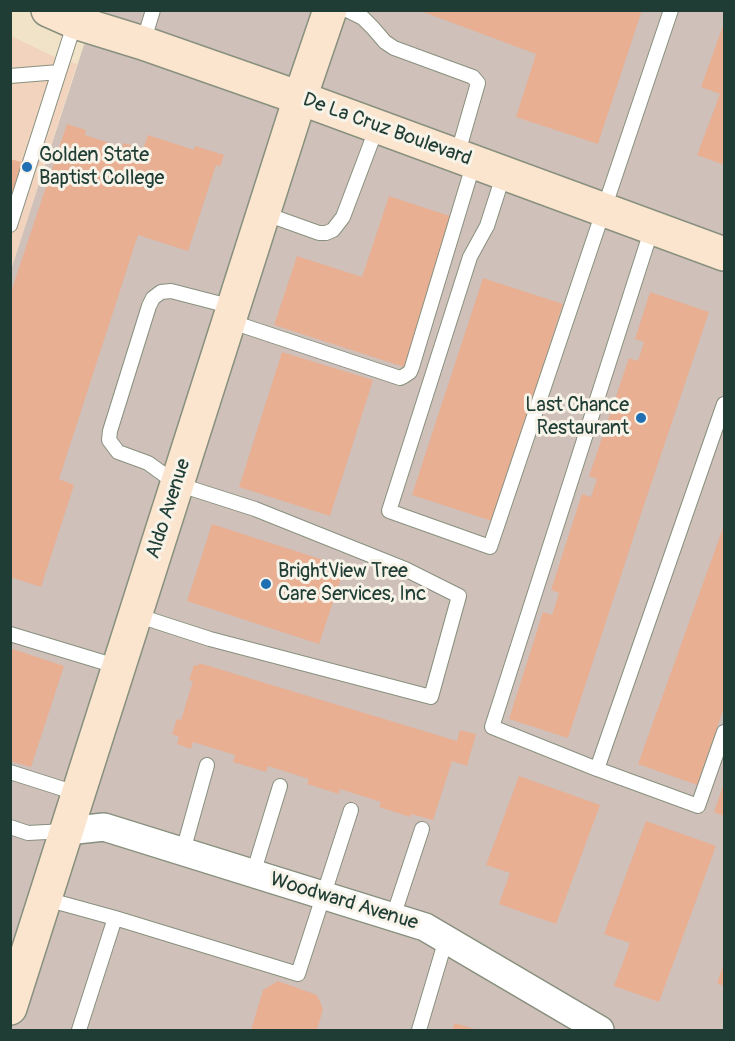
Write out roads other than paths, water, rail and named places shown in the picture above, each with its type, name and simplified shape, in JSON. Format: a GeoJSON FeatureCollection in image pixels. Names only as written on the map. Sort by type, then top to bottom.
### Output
{"type":"FeatureCollection","features":[{"type":"Feature","properties":{"kind":"street","name":"Aldo Avenue"},"geometry":{"type":"LineString","coordinates":[[10,1008],[19,950],[46,899],[263,213],[330,10]]}},
{"type":"Feature","properties":{"kind":"street","name":"De La Cruz Boulevard"},"geometry":{"type":"LineString","coordinates":[[62,16],[300,98],[724,254]]}},
{"type":"Feature","properties":{"kind":"street","name":"Woodward Avenue"},"geometry":{"type":"LineString","coordinates":[[67,831],[104,827],[425,927],[600,1030]]}},
{"type":"Feature","properties":{"kind":"lane"},"geometry":{"type":"LineString","coordinates":[[143,43],[153,10]]}},
{"type":"Feature","properties":{"kind":"lane"},"geometry":{"type":"LineString","coordinates":[[135,615],[210,639],[431,697],[459,596],[405,569],[255,509],[177,484],[148,463],[118,452],[109,440],[149,306],[153,298],[161,292],[171,291],[400,378],[410,372],[465,159],[478,82],[473,77],[394,48],[385,42],[363,18],[347,10]]}},
{"type":"Feature","properties":{"kind":"lane"},"geometry":{"type":"LineString","coordinates":[[504,173],[487,226],[470,257],[389,511],[490,547],[670,10]]}},
{"type":"Feature","properties":{"kind":"lane"},"geometry":{"type":"LineString","coordinates":[[10,225],[59,72],[62,16]]}},
{"type":"Feature","properties":{"kind":"lane"},"geometry":{"type":"LineString","coordinates":[[10,76],[59,72]]}},
{"type":"Feature","properties":{"kind":"lane"},"geometry":{"type":"LineString","coordinates":[[263,213],[319,233],[333,230],[343,217],[377,126]]}},
{"type":"Feature","properties":{"kind":"lane"},"geometry":{"type":"LineString","coordinates":[[652,227],[492,727],[597,770],[698,806],[724,732]]}},
{"type":"Feature","properties":{"kind":"lane"},"geometry":{"type":"LineString","coordinates":[[597,770],[724,404]]}},
{"type":"Feature","properties":{"kind":"lane"},"geometry":{"type":"LineString","coordinates":[[10,634],[119,667]]}},
{"type":"Feature","properties":{"kind":"lane"},"geometry":{"type":"LineString","coordinates":[[183,852],[207,765]]}},
{"type":"Feature","properties":{"kind":"lane"},"geometry":{"type":"LineString","coordinates":[[10,772],[79,794]]}},
{"type":"Feature","properties":{"kind":"lane"},"geometry":{"type":"LineString","coordinates":[[253,873],[280,786]]}},
{"type":"Feature","properties":{"kind":"lane"},"geometry":{"type":"LineString","coordinates":[[46,899],[298,974],[351,810]]}},
{"type":"Feature","properties":{"kind":"lane"},"geometry":{"type":"LineString","coordinates":[[10,827],[28,833],[67,831]]}},
{"type":"Feature","properties":{"kind":"lane"},"geometry":{"type":"LineString","coordinates":[[393,917],[422,829]]}},
{"type":"Feature","properties":{"kind":"lane"},"geometry":{"type":"LineString","coordinates":[[79,1030],[115,918]]}},
{"type":"Feature","properties":{"kind":"lane"},"geometry":{"type":"LineString","coordinates":[[419,1030],[446,939]]}},
{"type":"Feature","properties":{"kind":"place","name":"Golden State Baptist College"},"geometry":{"type":"Point","coordinates":[27,167]}},
{"type":"Feature","properties":{"kind":"place","name":"Last Chance Restaurant"},"geometry":{"type":"Point","coordinates":[641,418]}},
{"type":"Feature","properties":{"kind":"place","name":"BrightView Tree Care Services, Inc"},"geometry":{"type":"Point","coordinates":[266,584]}}]}
